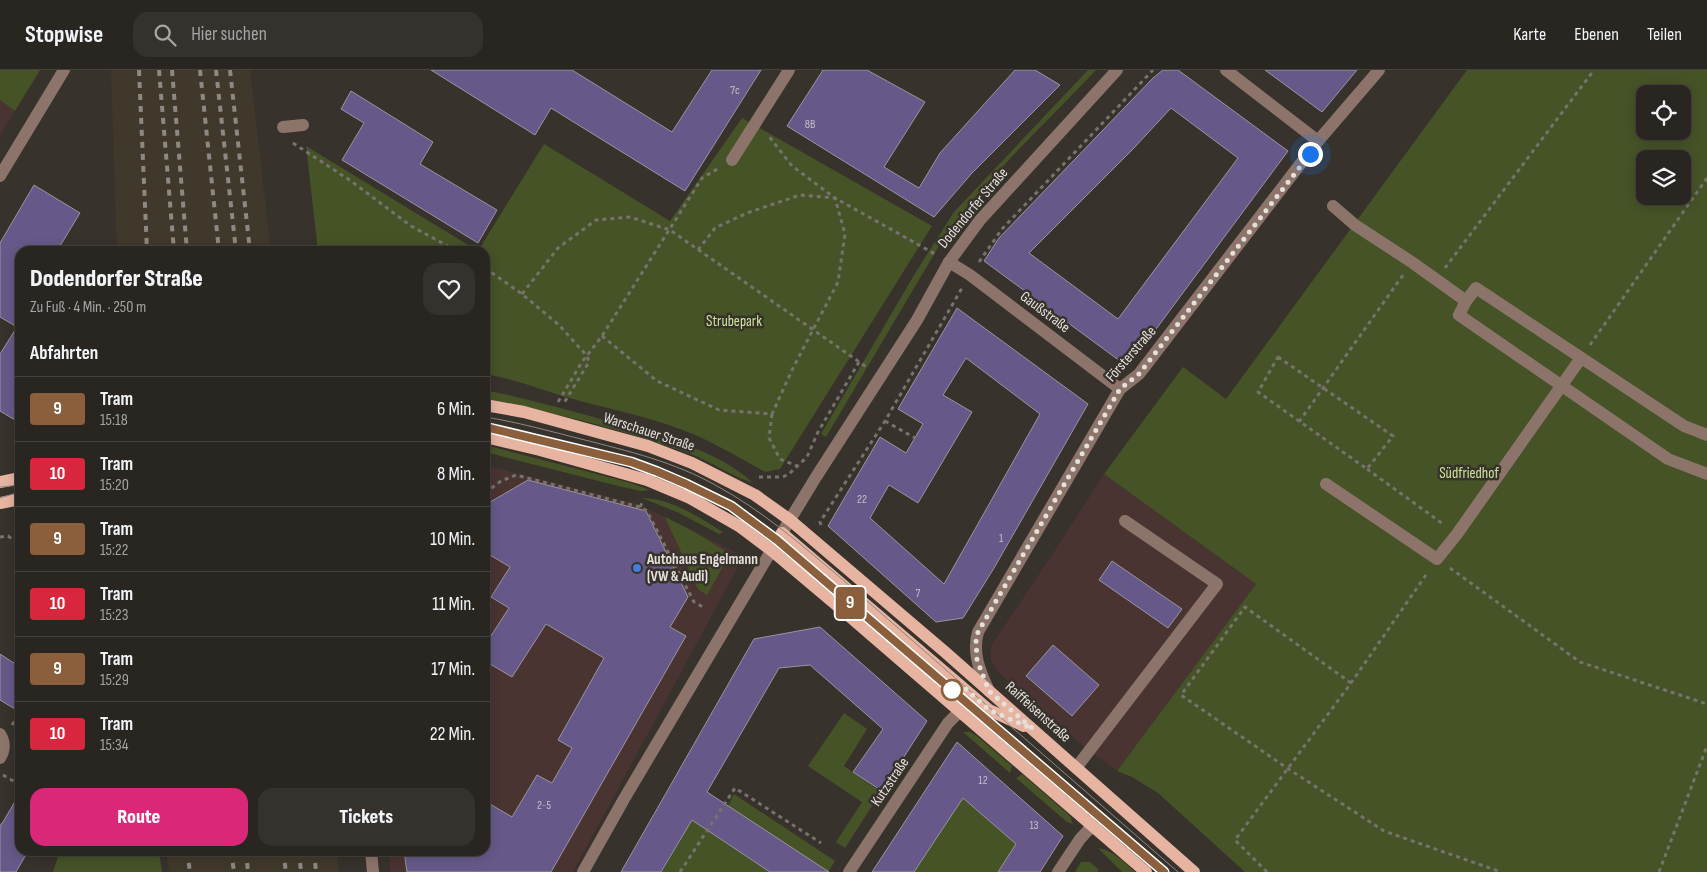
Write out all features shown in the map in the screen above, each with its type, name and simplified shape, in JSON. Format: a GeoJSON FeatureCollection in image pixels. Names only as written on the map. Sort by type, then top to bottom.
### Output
{"type":"FeatureCollection","features":[{"type":"Feature","properties":{"kind":"main road","name":"Warschauer Straße"},"geometry":{"type":"LineString","coordinates":[[490,407],[524,412],[648,446],[670,454],[722,477],[755,495],[790,520]]}},
{"type":"Feature","properties":{"kind":"main road"},"geometry":{"type":"LineString","coordinates":[[490,438],[630,475],[690,498],[730,520],[771,550],[1146,872]]}},
{"type":"Feature","properties":{"kind":"main road"},"geometry":{"type":"LineString","coordinates":[[0,482],[15,479]]}},
{"type":"Feature","properties":{"kind":"main road"},"geometry":{"type":"LineString","coordinates":[[0,503],[15,501]]}},
{"type":"Feature","properties":{"kind":"main road","name":"Raiffeisenstraße"},"geometry":{"type":"LineString","coordinates":[[790,520],[1033,729],[1194,872]]}},
{"type":"Feature","properties":{"kind":"main road"},"geometry":{"type":"LineString","coordinates":[[782,533],[989,710],[1033,729]]}},
{"type":"Feature","properties":{"kind":"street"},"geometry":{"type":"LineString","coordinates":[[0,176],[64,70]]}},
{"type":"Feature","properties":{"kind":"street"},"geometry":{"type":"LineString","coordinates":[[732,160],[789,70]]}},
{"type":"Feature","properties":{"kind":"street","name":"Dodendorfer Straße"},"geometry":{"type":"LineString","coordinates":[[583,872],[771,550],[917,320],[948,262],[980,220],[1117,70]]}},
{"type":"Feature","properties":{"kind":"street"},"geometry":{"type":"LineString","coordinates":[[1226,70],[1318,141]]}},
{"type":"Feature","properties":{"kind":"street","name":"Försterstraße"},"geometry":{"type":"LineString","coordinates":[[989,691],[977,660],[976,640],[978,632],[1120,389],[1139,374],[1318,141],[1379,70]]}},
{"type":"Feature","properties":{"kind":"street"},"geometry":{"type":"LineString","coordinates":[[283,127],[303,125]]}},
{"type":"Feature","properties":{"kind":"street"},"geometry":{"type":"LineString","coordinates":[[1333,206],[1355,225],[1466,301]]}},
{"type":"Feature","properties":{"kind":"street","name":"Gaußstraße"},"geometry":{"type":"LineString","coordinates":[[948,262],[970,275],[1120,389]]}},
{"type":"Feature","properties":{"kind":"street"},"geometry":{"type":"LineString","coordinates":[[1707,435],[1684,426],[1476,288],[1466,301],[1459,315],[1668,459],[1707,474]]}},
{"type":"Feature","properties":{"kind":"street"},"geometry":{"type":"LineString","coordinates":[[1326,484],[1437,559],[1457,534],[1582,358]]}},
{"type":"Feature","properties":{"kind":"street"},"geometry":{"type":"LineString","coordinates":[[1076,768],[1217,584],[1125,521]]}},
{"type":"Feature","properties":{"kind":"street","name":"Kutzstraße"},"geometry":{"type":"LineString","coordinates":[[849,872],[948,723],[959,712]]}},
{"type":"Feature","properties":{"kind":"street"},"geometry":{"type":"LineString","coordinates":[[0,734],[5,746],[4,753],[0,758]]}},
{"type":"Feature","properties":{"kind":"street"},"geometry":{"type":"LineString","coordinates":[[1058,872],[1080,839],[1092,826]]}},
{"type":"Feature","properties":{"kind":"street"},"geometry":{"type":"LineString","coordinates":[[371,856],[373,872]]}},
{"type":"Feature","properties":{"kind":"path"},"geometry":{"type":"LineString","coordinates":[[975,268],[1002,229],[1153,70]]}},
{"type":"Feature","properties":{"kind":"path"},"geometry":{"type":"LineString","coordinates":[[1436,280],[1594,70]]}},
{"type":"Feature","properties":{"kind":"path"},"geometry":{"type":"LineString","coordinates":[[757,121],[792,166],[835,198],[948,262]]}},
{"type":"Feature","properties":{"kind":"path"},"geometry":{"type":"LineString","coordinates":[[291,142],[411,226],[448,246]]}},
{"type":"Feature","properties":{"kind":"path"},"geometry":{"type":"LineString","coordinates":[[558,402],[702,178],[732,160]]}},
{"type":"Feature","properties":{"kind":"path"},"geometry":{"type":"LineString","coordinates":[[1582,358],[1707,178]]}},
{"type":"Feature","properties":{"kind":"path"},"geometry":{"type":"LineString","coordinates":[[698,250],[714,228],[747,212],[800,195],[835,198]]}},
{"type":"Feature","properties":{"kind":"path"},"geometry":{"type":"LineString","coordinates":[[797,466],[780,459],[769,438],[772,414],[838,282],[845,234],[835,198]]}},
{"type":"Feature","properties":{"kind":"path"},"geometry":{"type":"LineString","coordinates":[[522,294],[558,248],[596,220],[630,217],[670,230],[881,377]]}},
{"type":"Feature","properties":{"kind":"path"},"geometry":{"type":"LineString","coordinates":[[1300,422],[1322,388],[1412,263]]}},
{"type":"Feature","properties":{"kind":"path"},"geometry":{"type":"LineString","coordinates":[[490,272],[522,294],[559,325],[587,356],[589,362],[564,403]]}},
{"type":"Feature","properties":{"kind":"path"},"geometry":{"type":"LineString","coordinates":[[826,513],[885,421],[965,284]]}},
{"type":"Feature","properties":{"kind":"path"},"geometry":{"type":"LineString","coordinates":[[602,336],[657,380],[719,410],[772,414]]}},
{"type":"Feature","properties":{"kind":"path"},"geometry":{"type":"LineString","coordinates":[[1367,469],[1393,436],[1278,357],[1258,392],[1457,534]]}},
{"type":"Feature","properties":{"kind":"path"},"geometry":{"type":"LineString","coordinates":[[756,477],[778,477],[790,474],[807,457],[818,432],[859,362]]}},
{"type":"Feature","properties":{"kind":"path"},"geometry":{"type":"LineString","coordinates":[[885,421],[914,438]]}},
{"type":"Feature","properties":{"kind":"path"},"geometry":{"type":"LineString","coordinates":[[490,489],[501,481],[516,476],[640,507],[647,511],[694,602],[703,607]]}},
{"type":"Feature","properties":{"kind":"path"},"geometry":{"type":"LineString","coordinates":[[640,507],[643,501]]}},
{"type":"Feature","properties":{"kind":"path"},"geometry":{"type":"LineString","coordinates":[[0,537],[8,536],[15,541]]}},
{"type":"Feature","properties":{"kind":"path"},"geometry":{"type":"LineString","coordinates":[[1267,872],[1235,840],[1352,683],[1437,559],[1580,662],[1707,704]]}},
{"type":"Feature","properties":{"kind":"path"},"geometry":{"type":"LineString","coordinates":[[1352,683],[1245,607],[1181,695],[1287,768],[1384,831],[1501,872]]}},
{"type":"Feature","properties":{"kind":"path"},"geometry":{"type":"LineString","coordinates":[[1659,872],[1707,746]]}},
{"type":"Feature","properties":{"kind":"path"},"geometry":{"type":"LineString","coordinates":[[0,773],[15,782]]}},
{"type":"Feature","properties":{"kind":"path"},"geometry":{"type":"LineString","coordinates":[[680,872],[735,788],[821,843]]}},
{"type":"Feature","properties":{"kind":"shaded area"},"geometry":{"type":"Polygon","coordinates":[[[111,70],[250,70],[270,246],[117,246],[111,70]]]}},
{"type":"Feature","properties":{"kind":"shaded area"},"geometry":{"type":"Polygon","coordinates":[[[0,100],[15,111],[0,135],[0,100]]]}},
{"type":"Feature","properties":{"kind":"shaded area"},"geometry":{"type":"Polygon","coordinates":[[[490,466],[640,505],[744,556],[573,872],[391,872],[389,856],[490,856],[490,466]]]}},
{"type":"Feature","properties":{"kind":"shaded area"},"geometry":{"type":"Polygon","coordinates":[[[1104,474],[1256,584],[1117,771],[1089,751],[997,671],[991,660],[991,646],[1104,474]]]}},
{"type":"Feature","properties":{"kind":"shaded area"},"geometry":{"type":"Polygon","coordinates":[[[167,856],[337,856],[339,872],[169,872],[167,856]]]}},
{"type":"Feature","properties":{"kind":"green space"},"geometry":{"type":"Polygon","coordinates":[[[0,70],[40,70],[15,111],[0,100],[0,70]]]}},
{"type":"Feature","properties":{"kind":"green space"},"geometry":{"type":"Polygon","coordinates":[[[1088,70],[1096,70],[999,170],[946,234],[826,437],[821,434],[917,270],[954,212],[1088,70]]]}},
{"type":"Feature","properties":{"kind":"green space","name":"Südfriedhof"},"geometry":{"type":"Polygon","coordinates":[[[1467,70],[1707,70],[1707,872],[1245,872],[1158,793],[1132,777],[1117,771],[1256,584],[1104,474],[1183,367],[1226,399],[1467,70]]]}},
{"type":"Feature","properties":{"kind":"green space","name":"Strubepark"},"geometry":{"type":"Polygon","coordinates":[[[742,118],[932,226],[780,469],[765,472],[713,443],[667,424],[490,375],[490,246],[481,246],[544,144],[670,221],[742,118]]]}},
{"type":"Feature","properties":{"kind":"green space"},"geometry":{"type":"Polygon","coordinates":[[[306,146],[470,246],[317,246],[306,146]]]}},
{"type":"Feature","properties":{"kind":"green space"},"geometry":{"type":"Polygon","coordinates":[[[490,391],[580,413],[686,445],[722,461],[753,483],[691,454],[640,437],[537,410],[490,401],[490,391]]]}},
{"type":"Feature","properties":{"kind":"green space"},"geometry":{"type":"Polygon","coordinates":[[[490,446],[631,483],[650,490],[641,491],[490,453],[490,446]]]}},
{"type":"Feature","properties":{"kind":"green space"},"geometry":{"type":"Polygon","coordinates":[[[642,498],[663,501],[674,505],[723,532],[719,534],[679,513],[642,498]]]}},
{"type":"Feature","properties":{"kind":"green space"},"geometry":{"type":"Polygon","coordinates":[[[665,517],[691,530],[730,554],[707,595],[698,589],[665,517]]]}},
{"type":"Feature","properties":{"kind":"green space"},"geometry":{"type":"Polygon","coordinates":[[[844,713],[867,729],[844,766],[881,792],[845,848],[836,842],[862,802],[808,766],[844,713]]]}},
{"type":"Feature","properties":{"kind":"green space"},"geometry":{"type":"Polygon","coordinates":[[[963,732],[970,732],[977,736],[1012,766],[1010,773],[963,732]]]}},
{"type":"Feature","properties":{"kind":"green space"},"geometry":{"type":"Polygon","coordinates":[[[1022,774],[1070,816],[1073,824],[1067,822],[1016,778],[1022,774]]]}},
{"type":"Feature","properties":{"kind":"green space"},"geometry":{"type":"Polygon","coordinates":[[[708,793],[728,806],[710,832],[770,872],[662,872],[708,793]]]}},
{"type":"Feature","properties":{"kind":"green space"},"geometry":{"type":"Polygon","coordinates":[[[734,794],[835,861],[828,872],[728,806],[734,794]]]}},
{"type":"Feature","properties":{"kind":"green space"},"geometry":{"type":"Polygon","coordinates":[[[963,798],[1016,844],[998,872],[914,872],[963,798]]]}},
{"type":"Feature","properties":{"kind":"green space"},"geometry":{"type":"Polygon","coordinates":[[[1098,848],[1113,854],[1135,872],[1122,872],[1098,848]]]}},
{"type":"Feature","properties":{"kind":"green space"},"geometry":{"type":"Polygon","coordinates":[[[58,856],[160,856],[162,872],[53,872],[58,856]]]}},
{"type":"Feature","properties":{"kind":"green space"},"geometry":{"type":"Polygon","coordinates":[[[1081,862],[1090,862],[1099,870],[1097,872],[1075,872],[1081,862]]]}},
{"type":"Feature","properties":{"kind":"building"},"geometry":{"type":"Polygon","coordinates":[[[431,70],[572,70],[672,132],[712,70],[761,70],[685,191],[551,108],[535,135],[431,70]]]}},
{"type":"Feature","properties":{"kind":"building"},"geometry":{"type":"Polygon","coordinates":[[[823,70],[867,70],[925,102],[884,167],[919,188],[940,153],[1015,70],[1035,70],[1060,85],[972,173],[934,217],[787,126],[823,70]]]}},
{"type":"Feature","properties":{"kind":"building"},"geometry":{"type":"Polygon","coordinates":[[[1163,70],[1178,70],[1288,151],[1128,367],[984,261],[999,238],[1153,78],[1163,70]],[[1171,108],[1133,149],[1029,253],[1118,319],[1238,158],[1171,108]]]}},
{"type":"Feature","properties":{"kind":"building"},"geometry":{"type":"Polygon","coordinates":[[[1265,70],[1357,70],[1322,112],[1265,70]]]}},
{"type":"Feature","properties":{"kind":"building"},"geometry":{"type":"Polygon","coordinates":[[[351,91],[433,142],[420,164],[497,210],[478,243],[342,160],[364,123],[341,109],[351,91]]]}},
{"type":"Feature","properties":{"kind":"building"},"geometry":{"type":"Polygon","coordinates":[[[34,185],[80,213],[60,246],[15,246],[15,326],[0,317],[0,243],[34,185]]]}},
{"type":"Feature","properties":{"kind":"building"},"geometry":{"type":"Polygon","coordinates":[[[957,308],[1088,404],[994,568],[963,618],[936,622],[828,526],[880,437],[906,453],[923,424],[898,409],[957,308]],[[966,358],[943,395],[972,412],[918,503],[889,485],[870,518],[944,584],[1040,414],[966,358]]]}},
{"type":"Feature","properties":{"kind":"building"},"geometry":{"type":"Polygon","coordinates":[[[15,330],[15,420],[0,411],[0,354],[15,330]]]}},
{"type":"Feature","properties":{"kind":"building"},"geometry":{"type":"Polygon","coordinates":[[[528,480],[646,511],[688,597],[670,627],[686,636],[551,872],[407,872],[405,856],[490,856],[490,804],[512,817],[537,775],[552,783],[572,748],[558,740],[604,658],[546,624],[512,677],[490,664],[490,637],[509,608],[491,597],[510,567],[490,555],[490,502],[528,480]]]}},
{"type":"Feature","properties":{"kind":"building"},"geometry":{"type":"Polygon","coordinates":[[[1112,561],[1182,609],[1168,628],[1099,580],[1112,561]]]}},
{"type":"Feature","properties":{"kind":"building"},"geometry":{"type":"Polygon","coordinates":[[[820,627],[927,721],[882,791],[853,772],[883,729],[810,665],[779,668],[707,792],[829,872],[770,872],[692,820],[661,872],[621,872],[754,639],[820,627]]]}},
{"type":"Feature","properties":{"kind":"building"},"geometry":{"type":"Polygon","coordinates":[[[1053,645],[1099,685],[1072,716],[1026,676],[1053,645]]]}},
{"type":"Feature","properties":{"kind":"building"},"geometry":{"type":"Polygon","coordinates":[[[0,654],[15,664],[15,709],[0,700],[0,654]]]}},
{"type":"Feature","properties":{"kind":"building"},"geometry":{"type":"Polygon","coordinates":[[[957,742],[1063,836],[1040,872],[998,872],[1016,844],[963,798],[914,872],[872,872],[957,742]]]}},
{"type":"Feature","properties":{"kind":"building"},"geometry":{"type":"Polygon","coordinates":[[[15,802],[15,856],[25,856],[16,872],[0,872],[0,827],[15,802]]]}},
{"type":"Feature","properties":{"kind":"tram line"},"geometry":{"type":"LineString","coordinates":[[490,418],[509,421],[651,458],[685,470],[749,505],[808,550],[1178,872]]}},
{"type":"Feature","properties":{"kind":"tram line"},"geometry":{"type":"LineString","coordinates":[[490,428],[631,463],[686,484],[731,506],[798,558],[1164,872]]}},
{"type":"Feature","properties":{"kind":"tram line","name":"9"},"geometry":{"type":"LineString","coordinates":[[490,428],[631,462],[686,484],[731,506],[777,540],[1164,872]]}},
{"type":"Feature","properties":{"kind":"tram line"},"geometry":{"type":"LineString","coordinates":[[0,487],[15,486]]}},
{"type":"Feature","properties":{"kind":"tram line"},"geometry":{"type":"LineString","coordinates":[[0,498],[15,494]]}},
{"type":"Feature","properties":{"kind":"railway"},"geometry":{"type":"LineString","coordinates":[[139,70],[147,246]]}},
{"type":"Feature","properties":{"kind":"railway"},"geometry":{"type":"LineString","coordinates":[[159,70],[174,246]]}},
{"type":"Feature","properties":{"kind":"railway"},"geometry":{"type":"LineString","coordinates":[[172,70],[187,246]]}},
{"type":"Feature","properties":{"kind":"railway"},"geometry":{"type":"LineString","coordinates":[[200,70],[218,246]]}},
{"type":"Feature","properties":{"kind":"railway"},"geometry":{"type":"LineString","coordinates":[[216,70],[235,246]]}},
{"type":"Feature","properties":{"kind":"railway"},"geometry":{"type":"LineString","coordinates":[[230,70],[249,246]]}},
{"type":"Feature","properties":{"kind":"railway"},"geometry":{"type":"LineString","coordinates":[[188,856],[190,872]]}},
{"type":"Feature","properties":{"kind":"railway"},"geometry":{"type":"LineString","coordinates":[[232,856],[234,872]]}},
{"type":"Feature","properties":{"kind":"railway"},"geometry":{"type":"LineString","coordinates":[[246,856],[248,872]]}},
{"type":"Feature","properties":{"kind":"railway"},"geometry":{"type":"LineString","coordinates":[[284,856],[286,872]]}},
{"type":"Feature","properties":{"kind":"railway"},"geometry":{"type":"LineString","coordinates":[[299,856],[301,872]]}},
{"type":"Feature","properties":{"kind":"railway"},"geometry":{"type":"LineString","coordinates":[[314,856],[316,872]]}},
{"type":"Feature","properties":{"kind":"place","name":"Autohaus Engelmann (VW & Audi)"},"geometry":{"type":"Point","coordinates":[637,568]}},
{"type":"Feature","properties":{"kind":"route"},"geometry":{"type":"LineString","coordinates":[[952,690],[960,684],[989,710],[1033,729],[989,691],[977,660],[976,640],[978,632],[1120,389],[1139,374],[1310,154]]}}]}
